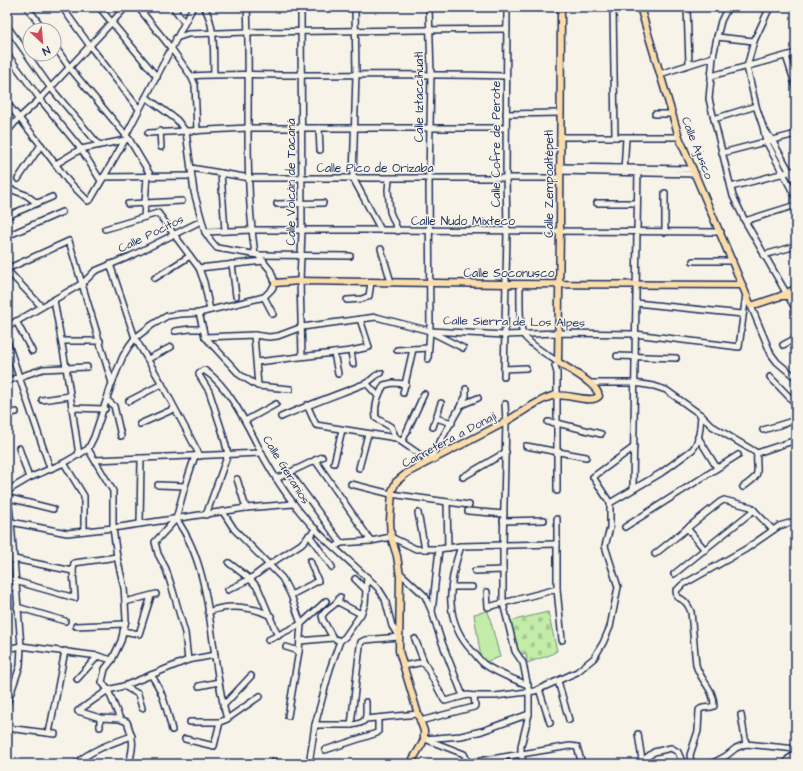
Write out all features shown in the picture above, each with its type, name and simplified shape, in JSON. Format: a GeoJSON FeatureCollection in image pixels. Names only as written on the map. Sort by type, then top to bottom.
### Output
{"type":"FeatureCollection","features":[{"type":"Feature","properties":{"kind":"main road","name":"Calle Zempoaltépetl"},"geometry":{"type":"LineString","coordinates":[[556,364],[560,231],[561,7]]}},
{"type":"Feature","properties":{"kind":"main road","name":"Calle Ajusco"},"geometry":{"type":"LineString","coordinates":[[640,7],[679,137],[752,306]]}},
{"type":"Feature","properties":{"kind":"main road","name":"Calle Soconusco"},"geometry":{"type":"LineString","coordinates":[[275,283],[300,281],[742,285]]}},
{"type":"Feature","properties":{"kind":"main road"},"geometry":{"type":"LineString","coordinates":[[752,306],[796,290]]}},
{"type":"Feature","properties":{"kind":"main road"},"geometry":{"type":"LineString","coordinates":[[785,295],[796,294]]}},
{"type":"Feature","properties":{"kind":"main road"},"geometry":{"type":"LineString","coordinates":[[556,364],[590,383],[598,391],[599,396],[591,400],[557,395]]}},
{"type":"Feature","properties":{"kind":"main road","name":"Carretera a Donají"},"geometry":{"type":"LineString","coordinates":[[391,494],[396,482],[407,473],[544,400],[557,395]]}},
{"type":"Feature","properties":{"kind":"main road"},"geometry":{"type":"LineString","coordinates":[[391,494],[391,537],[397,556],[399,572],[399,651],[424,731],[424,739],[410,764]]}},
{"type":"Feature","properties":{"kind":"street"},"geometry":{"type":"LineString","coordinates":[[27,7],[38,22]]}},
{"type":"Feature","properties":{"kind":"street"},"geometry":{"type":"LineString","coordinates":[[62,7],[139,109]]}},
{"type":"Feature","properties":{"kind":"street"},"geometry":{"type":"LineString","coordinates":[[99,7],[157,77]]}},
{"type":"Feature","properties":{"kind":"street"},"geometry":{"type":"LineString","coordinates":[[7,132],[126,7]]}},
{"type":"Feature","properties":{"kind":"street"},"geometry":{"type":"LineString","coordinates":[[138,7],[191,76],[195,85],[197,131]]}},
{"type":"Feature","properties":{"kind":"street"},"geometry":{"type":"LineString","coordinates":[[173,7],[184,22]]}},
{"type":"Feature","properties":{"kind":"street"},"geometry":{"type":"LineString","coordinates":[[7,103],[68,181],[88,201],[91,199],[126,138],[139,109],[193,7]]}},
{"type":"Feature","properties":{"kind":"street"},"geometry":{"type":"LineString","coordinates":[[204,7],[213,34],[214,74]]}},
{"type":"Feature","properties":{"kind":"street"},"geometry":{"type":"LineString","coordinates":[[7,704],[9,692],[20,666],[21,646],[14,559],[9,529],[11,522],[7,491],[29,478],[64,463],[88,449],[123,356],[135,338],[167,316],[199,313],[264,297],[272,289],[275,283],[271,271],[257,254],[252,230],[248,128],[249,74],[247,7]]}},
{"type":"Feature","properties":{"kind":"street","name":"Calle Volcán de Tacaná"},"geometry":{"type":"LineString","coordinates":[[301,7],[302,231],[300,281],[302,356]]}},
{"type":"Feature","properties":{"kind":"street"},"geometry":{"type":"LineString","coordinates":[[355,7],[356,74],[353,178],[381,230]]}},
{"type":"Feature","properties":{"kind":"street","name":"Calle Iztaccíhuatl"},"geometry":{"type":"LineString","coordinates":[[428,359],[430,331],[430,7]]}},
{"type":"Feature","properties":{"kind":"street","name":"Calle Cofre de Perote"},"geometry":{"type":"LineString","coordinates":[[504,377],[507,230],[507,7]]}},
{"type":"Feature","properties":{"kind":"street"},"geometry":{"type":"LineString","coordinates":[[613,7],[615,137]]}},
{"type":"Feature","properties":{"kind":"street"},"geometry":{"type":"LineString","coordinates":[[687,7],[689,64]]}},
{"type":"Feature","properties":{"kind":"street"},"geometry":{"type":"LineString","coordinates":[[728,7],[721,21],[717,37],[713,57],[709,100],[732,196],[744,221],[785,295],[796,310]]}},
{"type":"Feature","properties":{"kind":"street"},"geometry":{"type":"LineString","coordinates":[[770,7],[754,41],[747,67],[766,141],[796,198]]}},
{"type":"Feature","properties":{"kind":"street"},"geometry":{"type":"LineString","coordinates":[[7,26],[50,87],[100,145]]}},
{"type":"Feature","properties":{"kind":"street"},"geometry":{"type":"LineString","coordinates":[[176,38],[188,34],[248,32],[507,29]]}},
{"type":"Feature","properties":{"kind":"street"},"geometry":{"type":"LineString","coordinates":[[717,37],[754,41]]}},
{"type":"Feature","properties":{"kind":"street"},"geometry":{"type":"LineString","coordinates":[[711,76],[796,53]]}},
{"type":"Feature","properties":{"kind":"street"},"geometry":{"type":"LineString","coordinates":[[7,54],[40,99],[81,149],[102,179]]}},
{"type":"Feature","properties":{"kind":"street"},"geometry":{"type":"LineString","coordinates":[[62,56],[126,138],[149,176],[144,217]]}},
{"type":"Feature","properties":{"kind":"street"},"geometry":{"type":"LineString","coordinates":[[786,56],[796,87]]}},
{"type":"Feature","properties":{"kind":"street"},"geometry":{"type":"LineString","coordinates":[[660,74],[713,57]]}},
{"type":"Feature","properties":{"kind":"street"},"geometry":{"type":"LineString","coordinates":[[191,76],[214,74],[431,74],[506,76]]}},
{"type":"Feature","properties":{"kind":"street"},"geometry":{"type":"LineString","coordinates":[[146,97],[177,120],[186,132],[191,176],[201,221],[210,241],[217,248],[257,254],[350,256]]}},
{"type":"Feature","properties":{"kind":"street"},"geometry":{"type":"LineString","coordinates":[[714,118],[756,106]]}},
{"type":"Feature","properties":{"kind":"street"},"geometry":{"type":"LineString","coordinates":[[506,114],[560,113]]}},
{"type":"Feature","properties":{"kind":"street"},"geometry":{"type":"LineString","coordinates":[[656,114],[672,114]]}},
{"type":"Feature","properties":{"kind":"street"},"geometry":{"type":"LineString","coordinates":[[763,127],[796,183]]}},
{"type":"Feature","properties":{"kind":"street"},"geometry":{"type":"LineString","coordinates":[[148,133],[160,131],[186,132],[248,128],[506,128]]}},
{"type":"Feature","properties":{"kind":"street"},"geometry":{"type":"LineString","coordinates":[[320,128],[320,150]]}},
{"type":"Feature","properties":{"kind":"street"},"geometry":{"type":"LineString","coordinates":[[160,131],[161,147]]}},
{"type":"Feature","properties":{"kind":"street"},"geometry":{"type":"LineString","coordinates":[[722,153],[796,134]]}},
{"type":"Feature","properties":{"kind":"street"},"geometry":{"type":"LineString","coordinates":[[560,137],[679,137]]}},
{"type":"Feature","properties":{"kind":"street"},"geometry":{"type":"LineString","coordinates":[[56,164],[81,149],[126,138]]}},
{"type":"Feature","properties":{"kind":"street"},"geometry":{"type":"LineString","coordinates":[[624,170],[626,138]]}},
{"type":"Feature","properties":{"kind":"street"},"geometry":{"type":"LineString","coordinates":[[18,178],[41,145]]}},
{"type":"Feature","properties":{"kind":"street","name":"Calle Pico de Orizaba"},"geometry":{"type":"LineString","coordinates":[[191,168],[250,178],[388,179],[506,177],[560,172],[624,170],[694,171]]}},
{"type":"Feature","properties":{"kind":"street"},"geometry":{"type":"LineString","coordinates":[[731,187],[796,170]]}},
{"type":"Feature","properties":{"kind":"street"},"geometry":{"type":"LineString","coordinates":[[633,489],[636,334],[635,285],[638,232],[637,171]]}},
{"type":"Feature","properties":{"kind":"street"},"geometry":{"type":"LineString","coordinates":[[221,173],[225,231]]}},
{"type":"Feature","properties":{"kind":"street"},"geometry":{"type":"LineString","coordinates":[[102,179],[149,176],[191,176]]}},
{"type":"Feature","properties":{"kind":"street"},"geometry":{"type":"LineString","coordinates":[[388,179],[390,212],[398,231]]}},
{"type":"Feature","properties":{"kind":"street"},"geometry":{"type":"LineString","coordinates":[[7,188],[26,195],[37,203]]}},
{"type":"Feature","properties":{"kind":"street"},"geometry":{"type":"LineString","coordinates":[[7,194],[13,191]]}},
{"type":"Feature","properties":{"kind":"street"},"geometry":{"type":"LineString","coordinates":[[665,193],[665,232]]}},
{"type":"Feature","properties":{"kind":"street"},"geometry":{"type":"LineString","coordinates":[[7,216],[52,197]]}},
{"type":"Feature","properties":{"kind":"street"},"geometry":{"type":"LineString","coordinates":[[128,204],[182,201]]}},
{"type":"Feature","properties":{"kind":"street"},"geometry":{"type":"LineString","coordinates":[[277,204],[323,203]]}},
{"type":"Feature","properties":{"kind":"street"},"geometry":{"type":"LineString","coordinates":[[597,203],[637,203]]}},
{"type":"Feature","properties":{"kind":"street"},"geometry":{"type":"LineString","coordinates":[[744,221],[796,205]]}},
{"type":"Feature","properties":{"kind":"street"},"geometry":{"type":"LineString","coordinates":[[7,236],[62,212]]}},
{"type":"Feature","properties":{"kind":"street"},"geometry":{"type":"LineString","coordinates":[[105,229],[158,213],[199,268],[204,282],[210,310]]}},
{"type":"Feature","properties":{"kind":"street","name":"Calle Pocitos"},"geometry":{"type":"LineString","coordinates":[[7,327],[83,283],[95,271],[131,256],[201,221]]}},
{"type":"Feature","properties":{"kind":"street","name":"Calle Nudo Mixteco"},"geometry":{"type":"LineString","coordinates":[[205,232],[252,230],[507,230],[721,232]]}},
{"type":"Feature","properties":{"kind":"street"},"geometry":{"type":"LineString","coordinates":[[41,306],[7,269],[69,241],[83,283],[112,383]]}},
{"type":"Feature","properties":{"kind":"street"},"geometry":{"type":"LineString","coordinates":[[764,255],[796,246]]}},
{"type":"Feature","properties":{"kind":"street"},"geometry":{"type":"LineString","coordinates":[[381,249],[391,282]]}},
{"type":"Feature","properties":{"kind":"street"},"geometry":{"type":"LineString","coordinates":[[155,278],[190,256]]}},
{"type":"Feature","properties":{"kind":"street"},"geometry":{"type":"LineString","coordinates":[[199,268],[264,261]]}},
{"type":"Feature","properties":{"kind":"street"},"geometry":{"type":"LineString","coordinates":[[692,261],[733,261]]}},
{"type":"Feature","properties":{"kind":"street"},"geometry":{"type":"LineString","coordinates":[[110,264],[135,338],[162,384],[198,456]]}},
{"type":"Feature","properties":{"kind":"street"},"geometry":{"type":"LineString","coordinates":[[232,264],[236,296]]}},
{"type":"Feature","properties":{"kind":"street"},"geometry":{"type":"LineString","coordinates":[[347,300],[362,299],[369,296],[371,282]]}},
{"type":"Feature","properties":{"kind":"street"},"geometry":{"type":"LineString","coordinates":[[520,284],[523,335],[556,364],[557,491]]}},
{"type":"Feature","properties":{"kind":"street"},"geometry":{"type":"LineString","coordinates":[[636,303],[742,314],[746,293]]}},
{"type":"Feature","properties":{"kind":"street"},"geometry":{"type":"LineString","coordinates":[[264,297],[273,314]]}},
{"type":"Feature","properties":{"kind":"street"},"geometry":{"type":"LineString","coordinates":[[54,300],[62,341],[78,455]]}},
{"type":"Feature","properties":{"kind":"street"},"geometry":{"type":"LineString","coordinates":[[752,306],[771,354],[777,362],[796,378]]}},
{"type":"Feature","properties":{"kind":"street"},"geometry":{"type":"LineString","coordinates":[[199,313],[205,337],[240,375],[258,386],[290,389]]}},
{"type":"Feature","properties":{"kind":"street","name":"Calle Sierra de Los Alpes"},"geometry":{"type":"LineString","coordinates":[[205,337],[254,335],[269,337],[278,336],[302,327],[376,317],[430,331],[505,335],[558,332],[636,334],[739,347],[742,314]]}},
{"type":"Feature","properties":{"kind":"street"},"geometry":{"type":"LineString","coordinates":[[257,362],[351,351],[369,347],[360,320]]}},
{"type":"Feature","properties":{"kind":"street"},"geometry":{"type":"LineString","coordinates":[[16,321],[32,351]]}},
{"type":"Feature","properties":{"kind":"street"},"geometry":{"type":"LineString","coordinates":[[176,331],[203,329]]}},
{"type":"Feature","properties":{"kind":"street"},"geometry":{"type":"LineString","coordinates":[[430,331],[462,348]]}},
{"type":"Feature","properties":{"kind":"street"},"geometry":{"type":"LineString","coordinates":[[254,335],[258,386]]}},
{"type":"Feature","properties":{"kind":"street"},"geometry":{"type":"LineString","coordinates":[[783,345],[796,338]]}},
{"type":"Feature","properties":{"kind":"street"},"geometry":{"type":"LineString","coordinates":[[7,341],[50,468]]}},
{"type":"Feature","properties":{"kind":"street"},"geometry":{"type":"LineString","coordinates":[[62,341],[100,341]]}},
{"type":"Feature","properties":{"kind":"street"},"geometry":{"type":"LineString","coordinates":[[148,359],[171,347]]}},
{"type":"Feature","properties":{"kind":"street"},"geometry":{"type":"LineString","coordinates":[[397,350],[428,348]]}},
{"type":"Feature","properties":{"kind":"street"},"geometry":{"type":"LineString","coordinates":[[403,393],[413,350]]}},
{"type":"Feature","properties":{"kind":"street"},"geometry":{"type":"LineString","coordinates":[[351,351],[353,364]]}},
{"type":"Feature","properties":{"kind":"street"},"geometry":{"type":"LineString","coordinates":[[334,352],[338,374]]}},
{"type":"Feature","properties":{"kind":"street"},"geometry":{"type":"LineString","coordinates":[[617,356],[676,358]]}},
{"type":"Feature","properties":{"kind":"street"},"geometry":{"type":"LineString","coordinates":[[7,381],[43,369],[87,367]]}},
{"type":"Feature","properties":{"kind":"street"},"geometry":{"type":"LineString","coordinates":[[504,369],[526,368]]}},
{"type":"Feature","properties":{"kind":"street","name":"Calle Geranios"},"geometry":{"type":"LineString","coordinates":[[228,454],[209,391],[199,375],[199,373],[204,370],[225,392],[245,421],[276,479],[293,504],[316,529],[378,588],[385,599],[392,626],[399,637]]}},
{"type":"Feature","properties":{"kind":"street"},"geometry":{"type":"LineString","coordinates":[[280,417],[308,405],[367,384],[374,376],[382,373]]}},
{"type":"Feature","properties":{"kind":"street"},"geometry":{"type":"LineString","coordinates":[[770,377],[796,404]]}},
{"type":"Feature","properties":{"kind":"street"},"geometry":{"type":"LineString","coordinates":[[396,438],[391,427],[376,418],[375,410],[378,396],[384,385],[388,383],[406,384]]}},
{"type":"Feature","properties":{"kind":"street"},"geometry":{"type":"LineString","coordinates":[[590,383],[634,383],[654,386],[666,390],[712,426],[757,453],[796,440]]}},
{"type":"Feature","properties":{"kind":"street"},"geometry":{"type":"LineString","coordinates":[[129,400],[162,384]]}},
{"type":"Feature","properties":{"kind":"street"},"geometry":{"type":"LineString","coordinates":[[367,384],[378,396]]}},
{"type":"Feature","properties":{"kind":"street"},"geometry":{"type":"LineString","coordinates":[[308,405],[316,425],[396,438],[429,461],[466,396],[466,389]]}},
{"type":"Feature","properties":{"kind":"street"},"geometry":{"type":"LineString","coordinates":[[402,442],[424,394]]}},
{"type":"Feature","properties":{"kind":"street"},"geometry":{"type":"LineString","coordinates":[[42,400],[70,396]]}},
{"type":"Feature","properties":{"kind":"street"},"geometry":{"type":"LineString","coordinates":[[461,405],[478,398]]}},
{"type":"Feature","properties":{"kind":"street"},"geometry":{"type":"LineString","coordinates":[[107,400],[114,406],[121,436]]}},
{"type":"Feature","properties":{"kind":"street"},"geometry":{"type":"LineString","coordinates":[[433,427],[441,403]]}},
{"type":"Feature","properties":{"kind":"street"},"geometry":{"type":"LineString","coordinates":[[245,421],[276,404]]}},
{"type":"Feature","properties":{"kind":"street"},"geometry":{"type":"LineString","coordinates":[[505,404],[506,452],[503,546],[504,603],[515,651],[523,663],[529,692],[528,714],[521,746],[521,755],[524,764]]}},
{"type":"Feature","properties":{"kind":"street"},"geometry":{"type":"LineString","coordinates":[[72,408],[104,409]]}},
{"type":"Feature","properties":{"kind":"street"},"geometry":{"type":"LineString","coordinates":[[140,424],[174,409]]}},
{"type":"Feature","properties":{"kind":"street"},"geometry":{"type":"LineString","coordinates":[[7,414],[16,412]]}},
{"type":"Feature","properties":{"kind":"street"},"geometry":{"type":"LineString","coordinates":[[610,502],[661,473],[690,452],[696,446],[701,416]]}},
{"type":"Feature","properties":{"kind":"street"},"geometry":{"type":"LineString","coordinates":[[436,418],[452,423]]}},
{"type":"Feature","properties":{"kind":"street"},"geometry":{"type":"LineString","coordinates":[[763,430],[796,420]]}},
{"type":"Feature","properties":{"kind":"street"},"geometry":{"type":"LineString","coordinates":[[548,422],[601,434]]}},
{"type":"Feature","properties":{"kind":"street"},"geometry":{"type":"LineString","coordinates":[[334,464],[342,430]]}},
{"type":"Feature","properties":{"kind":"street"},"geometry":{"type":"LineString","coordinates":[[359,468],[368,434]]}},
{"type":"Feature","properties":{"kind":"street"},"geometry":{"type":"LineString","coordinates":[[698,437],[717,468]]}},
{"type":"Feature","properties":{"kind":"street"},"geometry":{"type":"LineString","coordinates":[[526,446],[586,457]]}},
{"type":"Feature","properties":{"kind":"street"},"geometry":{"type":"LineString","coordinates":[[415,640],[424,662],[444,700],[451,700],[470,695],[495,696],[529,692],[578,672],[594,658],[603,643],[612,619],[618,587],[605,546],[610,528],[610,502],[592,478],[634,447]]}},
{"type":"Feature","properties":{"kind":"street"},"geometry":{"type":"LineString","coordinates":[[19,448],[29,478]]}},
{"type":"Feature","properties":{"kind":"street"},"geometry":{"type":"LineString","coordinates":[[88,449],[112,491],[113,528],[117,557],[124,588],[126,620],[121,641],[112,660],[105,669],[102,682],[108,690],[120,720]]}},
{"type":"Feature","properties":{"kind":"street"},"geometry":{"type":"LineString","coordinates":[[463,477],[506,452]]}},
{"type":"Feature","properties":{"kind":"street"},"geometry":{"type":"LineString","coordinates":[[95,460],[262,453]]}},
{"type":"Feature","properties":{"kind":"street"},"geometry":{"type":"LineString","coordinates":[[744,487],[754,479],[758,473],[757,453]]}},
{"type":"Feature","properties":{"kind":"street"},"geometry":{"type":"LineString","coordinates":[[206,515],[228,454]]}},
{"type":"Feature","properties":{"kind":"street"},"geometry":{"type":"LineString","coordinates":[[624,527],[738,455]]}},
{"type":"Feature","properties":{"kind":"street"},"geometry":{"type":"LineString","coordinates":[[188,660],[185,634],[173,591],[155,542],[176,519],[185,486],[198,456]]}},
{"type":"Feature","properties":{"kind":"street"},"geometry":{"type":"LineString","coordinates":[[276,479],[322,456]]}},
{"type":"Feature","properties":{"kind":"street"},"geometry":{"type":"LineString","coordinates":[[140,524],[141,458]]}},
{"type":"Feature","properties":{"kind":"street"},"geometry":{"type":"LineString","coordinates":[[315,460],[371,542]]}},
{"type":"Feature","properties":{"kind":"street"},"geometry":{"type":"LineString","coordinates":[[64,463],[84,496],[84,531]]}},
{"type":"Feature","properties":{"kind":"street"},"geometry":{"type":"LineString","coordinates":[[290,473],[341,543]]}},
{"type":"Feature","properties":{"kind":"street"},"geometry":{"type":"LineString","coordinates":[[237,479],[246,508]]}},
{"type":"Feature","properties":{"kind":"street"},"geometry":{"type":"LineString","coordinates":[[351,484],[391,494],[469,505]]}},
{"type":"Feature","properties":{"kind":"street"},"geometry":{"type":"LineString","coordinates":[[158,485],[185,486]]}},
{"type":"Feature","properties":{"kind":"street"},"geometry":{"type":"LineString","coordinates":[[9,498],[54,509]]}},
{"type":"Feature","properties":{"kind":"street"},"geometry":{"type":"LineString","coordinates":[[655,554],[722,501],[747,505],[754,510],[773,530]]}},
{"type":"Feature","properties":{"kind":"street"},"geometry":{"type":"LineString","coordinates":[[447,502],[448,548]]}},
{"type":"Feature","properties":{"kind":"street"},"geometry":{"type":"LineString","coordinates":[[11,522],[67,533],[113,528],[246,508],[293,504]]}},
{"type":"Feature","properties":{"kind":"street"},"geometry":{"type":"LineString","coordinates":[[674,574],[754,510]]}},
{"type":"Feature","properties":{"kind":"street"},"geometry":{"type":"LineString","coordinates":[[468,511],[504,514]]}},
{"type":"Feature","properties":{"kind":"street"},"geometry":{"type":"LineString","coordinates":[[223,512],[234,529],[270,564],[282,578],[291,595],[301,624],[299,650],[288,716]]}},
{"type":"Feature","properties":{"kind":"street"},"geometry":{"type":"LineString","coordinates":[[418,513],[425,549]]}},
{"type":"Feature","properties":{"kind":"street"},"geometry":{"type":"LineString","coordinates":[[176,519],[183,529],[195,553],[207,598],[219,682],[227,719]]}},
{"type":"Feature","properties":{"kind":"street"},"geometry":{"type":"LineString","coordinates":[[557,519],[557,589],[562,640]]}},
{"type":"Feature","properties":{"kind":"street"},"geometry":{"type":"LineString","coordinates":[[504,521],[544,520]]}},
{"type":"Feature","properties":{"kind":"street"},"geometry":{"type":"LineString","coordinates":[[691,764],[690,755],[698,731],[699,710],[704,707],[714,706],[714,702],[710,687],[703,680],[696,665],[691,612],[689,605],[676,594],[678,589],[682,585],[746,549],[773,530],[786,523],[796,521]]}},
{"type":"Feature","properties":{"kind":"street"},"geometry":{"type":"LineString","coordinates":[[687,528],[705,550]]}},
{"type":"Feature","properties":{"kind":"street"},"geometry":{"type":"LineString","coordinates":[[228,590],[250,579],[301,544],[316,529]]}},
{"type":"Feature","properties":{"kind":"street"},"geometry":{"type":"LineString","coordinates":[[309,535],[332,567]]}},
{"type":"Feature","properties":{"kind":"street"},"geometry":{"type":"LineString","coordinates":[[335,547],[341,543],[371,542],[391,537],[416,549],[440,549],[461,546],[556,544]]}},
{"type":"Feature","properties":{"kind":"street"},"geometry":{"type":"LineString","coordinates":[[461,546],[454,568],[452,587],[454,621],[457,631],[484,664],[506,676],[528,685]]}},
{"type":"Feature","properties":{"kind":"street"},"geometry":{"type":"LineString","coordinates":[[432,612],[440,549]]}},
{"type":"Feature","properties":{"kind":"street"},"geometry":{"type":"LineString","coordinates":[[15,581],[75,598],[73,571],[74,563],[117,557]]}},
{"type":"Feature","properties":{"kind":"street"},"geometry":{"type":"LineString","coordinates":[[14,559],[73,571]]}},
{"type":"Feature","properties":{"kind":"street"},"geometry":{"type":"LineString","coordinates":[[291,595],[318,581],[311,562]]}},
{"type":"Feature","properties":{"kind":"street"},"geometry":{"type":"LineString","coordinates":[[229,563],[250,579],[258,588],[271,616],[278,636]]}},
{"type":"Feature","properties":{"kind":"street"},"geometry":{"type":"LineString","coordinates":[[475,571],[503,570]]}},
{"type":"Feature","properties":{"kind":"street"},"geometry":{"type":"LineString","coordinates":[[399,572],[425,596],[463,696]]}},
{"type":"Feature","properties":{"kind":"street"},"geometry":{"type":"LineString","coordinates":[[309,764],[315,725],[330,669],[340,641],[345,637],[365,604],[367,577]]}},
{"type":"Feature","properties":{"kind":"street"},"geometry":{"type":"LineString","coordinates":[[355,579],[366,590]]}},
{"type":"Feature","properties":{"kind":"street"},"geometry":{"type":"LineString","coordinates":[[452,587],[472,587]]}},
{"type":"Feature","properties":{"kind":"street"},"geometry":{"type":"LineString","coordinates":[[7,589],[16,588]]}},
{"type":"Feature","properties":{"kind":"street"},"geometry":{"type":"LineString","coordinates":[[486,592],[488,607],[557,589]]}},
{"type":"Feature","properties":{"kind":"street"},"geometry":{"type":"LineString","coordinates":[[123,631],[139,634],[154,595],[125,602]]}},
{"type":"Feature","properties":{"kind":"street"},"geometry":{"type":"LineString","coordinates":[[332,638],[322,616],[330,607],[339,600],[360,614]]}},
{"type":"Feature","properties":{"kind":"street"},"geometry":{"type":"LineString","coordinates":[[268,640],[301,624],[326,601]]}},
{"type":"Feature","properties":{"kind":"street"},"geometry":{"type":"LineString","coordinates":[[17,607],[65,621]]}},
{"type":"Feature","properties":{"kind":"street"},"geometry":{"type":"LineString","coordinates":[[208,612],[226,607],[236,607],[257,611],[271,616]]}},
{"type":"Feature","properties":{"kind":"street"},"geometry":{"type":"LineString","coordinates":[[76,626],[125,624]]}},
{"type":"Feature","properties":{"kind":"street"},"geometry":{"type":"LineString","coordinates":[[351,725],[361,642],[365,640],[399,637]]}},
{"type":"Feature","properties":{"kind":"street"},"geometry":{"type":"LineString","coordinates":[[300,641],[332,638],[340,641]]}},
{"type":"Feature","properties":{"kind":"street"},"geometry":{"type":"LineString","coordinates":[[7,649],[21,646],[98,656],[112,660]]}},
{"type":"Feature","properties":{"kind":"street"},"geometry":{"type":"LineString","coordinates":[[286,647],[299,650]]}},
{"type":"Feature","properties":{"kind":"street"},"geometry":{"type":"LineString","coordinates":[[7,728],[52,733],[65,651]]}},
{"type":"Feature","properties":{"kind":"street"},"geometry":{"type":"LineString","coordinates":[[129,764],[134,746],[127,722],[100,718],[78,712],[108,690],[124,686],[188,660],[215,655]]}},
{"type":"Feature","properties":{"kind":"street"},"geometry":{"type":"LineString","coordinates":[[78,680],[98,656]]}},
{"type":"Feature","properties":{"kind":"street"},"geometry":{"type":"LineString","coordinates":[[403,666],[424,662]]}},
{"type":"Feature","properties":{"kind":"street"},"geometry":{"type":"LineString","coordinates":[[152,674],[166,703],[172,730]]}},
{"type":"Feature","properties":{"kind":"street"},"geometry":{"type":"LineString","coordinates":[[223,706],[251,676]]}},
{"type":"Feature","properties":{"kind":"street"},"geometry":{"type":"LineString","coordinates":[[558,681],[569,720]]}},
{"type":"Feature","properties":{"kind":"street"},"geometry":{"type":"LineString","coordinates":[[199,686],[219,682]]}},
{"type":"Feature","properties":{"kind":"street"},"geometry":{"type":"LineString","coordinates":[[124,686],[138,694],[142,708]]}},
{"type":"Feature","properties":{"kind":"street"},"geometry":{"type":"LineString","coordinates":[[539,689],[550,723]]}},
{"type":"Feature","properties":{"kind":"street"},"geometry":{"type":"LineString","coordinates":[[190,722],[220,722],[227,719],[260,696]]}},
{"type":"Feature","properties":{"kind":"street"},"geometry":{"type":"LineString","coordinates":[[420,721],[474,707],[474,696]]}},
{"type":"Feature","properties":{"kind":"street"},"geometry":{"type":"LineString","coordinates":[[366,702],[366,719]]}},
{"type":"Feature","properties":{"kind":"street"},"geometry":{"type":"LineString","coordinates":[[315,725],[351,725],[359,724],[364,722],[366,719],[418,714]]}},
{"type":"Feature","properties":{"kind":"street"},"geometry":{"type":"LineString","coordinates":[[424,739],[460,736],[482,731],[528,714]]}},
{"type":"Feature","properties":{"kind":"street"},"geometry":{"type":"LineString","coordinates":[[741,715],[746,744]]}},
{"type":"Feature","properties":{"kind":"street"},"geometry":{"type":"LineString","coordinates":[[100,718],[100,727]]}},
{"type":"Feature","properties":{"kind":"street"},"geometry":{"type":"LineString","coordinates":[[325,750],[377,733],[378,718]]}},
{"type":"Feature","properties":{"kind":"street"},"geometry":{"type":"LineString","coordinates":[[186,739],[214,746],[220,722]]}},
{"type":"Feature","properties":{"kind":"street"},"geometry":{"type":"LineString","coordinates":[[638,734],[640,762]]}},
{"type":"Feature","properties":{"kind":"street"},"geometry":{"type":"LineString","coordinates":[[76,764],[80,760],[100,749],[132,736]]}},
{"type":"Feature","properties":{"kind":"street"},"geometry":{"type":"LineString","coordinates":[[424,739],[464,754],[468,763]]}},
{"type":"Feature","properties":{"kind":"street"},"geometry":{"type":"LineString","coordinates":[[711,764],[726,756],[736,748],[746,744],[796,749]]}},
{"type":"Feature","properties":{"kind":"street"},"geometry":{"type":"LineString","coordinates":[[461,764],[570,746],[577,747],[582,764]]}},
{"type":"Feature","properties":{"kind":"street"},"geometry":{"type":"LineString","coordinates":[[640,762],[654,752],[670,748],[678,752],[683,764]]}},
{"type":"Feature","properties":{"kind":"street"},"geometry":{"type":"LineString","coordinates":[[786,764],[788,759],[796,754]]}},
{"type":"Feature","properties":{"kind":"green space"},"geometry":{"type":"Polygon","coordinates":[[[488,611],[500,657],[485,662],[481,658],[474,614],[488,611]]]}},
{"type":"Feature","properties":{"kind":"green space"},"geometry":{"type":"Polygon","coordinates":[[[548,612],[557,651],[527,663],[526,653],[519,655],[510,621],[548,612]]]}}]}
